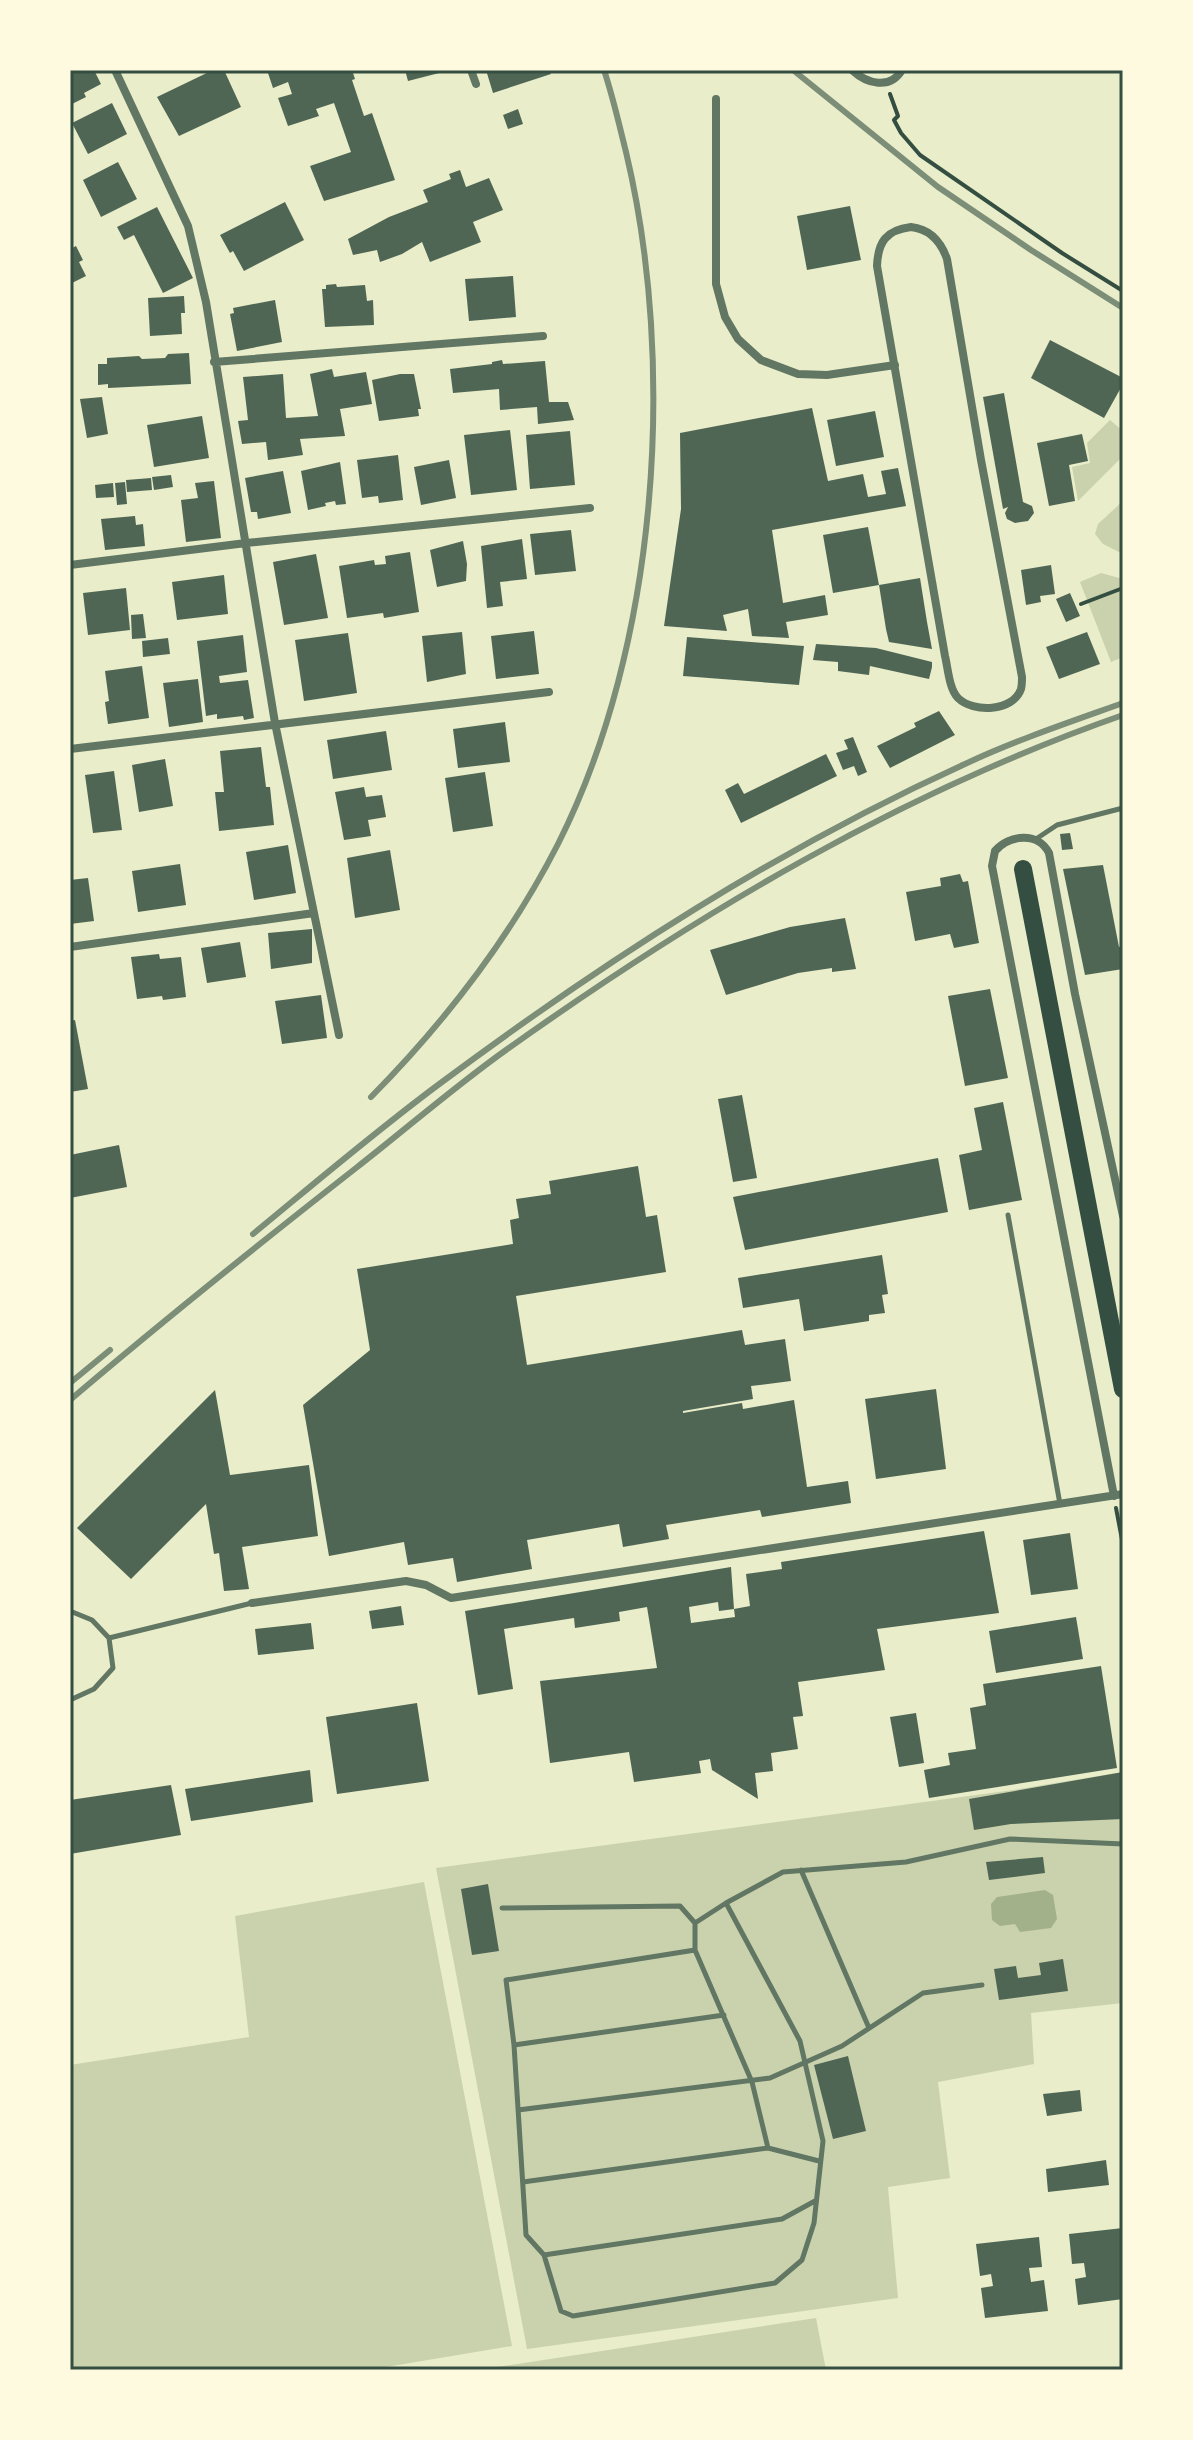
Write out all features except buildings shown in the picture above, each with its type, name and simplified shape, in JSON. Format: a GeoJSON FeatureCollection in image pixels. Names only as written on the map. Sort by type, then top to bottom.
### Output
{"type":"FeatureCollection","features":[{"type":"Feature","properties":{"kind":"main road"},"geometry":{"type":"LineString","coordinates":[[1023,869],[1123,1389]]}},
{"type":"Feature","properties":{"kind":"street"},"geometry":{"type":"LineString","coordinates":[[115,70],[188,226],[206,302],[275,723],[339,1035]]}},
{"type":"Feature","properties":{"kind":"street"},"geometry":{"type":"LineString","coordinates":[[471,70],[476,84]]}},
{"type":"Feature","properties":{"kind":"street"},"geometry":{"type":"LineString","coordinates":[[852,70],[876,83],[887,83],[900,75],[902,70]]}},
{"type":"Feature","properties":{"kind":"street"},"geometry":{"type":"LineString","coordinates":[[716,99],[716,284],[725,317],[738,339],[761,360],[798,374],[827,375],[895,365]]}},
{"type":"Feature","properties":{"kind":"street"},"geometry":{"type":"LineString","coordinates":[[906,227],[919,228],[938,241],[947,259],[1020,663],[1021,689],[1008,703],[998,707],[982,708],[965,702],[958,698],[953,688],[895,365],[877,255],[880,243],[890,233],[906,227]]}},
{"type":"Feature","properties":{"kind":"street"},"geometry":{"type":"LineString","coordinates":[[214,362],[543,336]]}},
{"type":"Feature","properties":{"kind":"street"},"geometry":{"type":"LineString","coordinates":[[70,565],[246,543],[590,508]]}},
{"type":"Feature","properties":{"kind":"street"},"geometry":{"type":"LineString","coordinates":[[70,749],[549,692]]}},
{"type":"Feature","properties":{"kind":"street"},"geometry":{"type":"LineString","coordinates":[[252,1603],[406,1581],[426,1585],[451,1598],[1118,1495],[992,866],[995,851],[1001,844],[1017,838],[1036,839],[1049,853],[1075,994],[1123,1216]]}},
{"type":"Feature","properties":{"kind":"street"},"geometry":{"type":"LineString","coordinates":[[70,947],[314,913]]}},
{"type":"Feature","properties":{"kind":"lane"},"geometry":{"type":"LineString","coordinates":[[1036,839],[1057,825],[1123,808]]}},
{"type":"Feature","properties":{"kind":"lane"},"geometry":{"type":"LineString","coordinates":[[1008,1215],[1060,1504]]}},
{"type":"Feature","properties":{"kind":"lane"},"geometry":{"type":"LineString","coordinates":[[109,1638],[252,1603]]}},
{"type":"Feature","properties":{"kind":"lane"},"geometry":{"type":"LineString","coordinates":[[70,1611],[92,1620],[109,1638],[113,1668],[94,1689],[70,1700]]}},
{"type":"Feature","properties":{"kind":"lane"},"geometry":{"type":"LineString","coordinates":[[695,1923],[783,1872],[906,1862],[1010,1839],[1123,1844]]}},
{"type":"Feature","properties":{"kind":"lane"},"geometry":{"type":"LineString","coordinates":[[801,1870],[869,2028]]}},
{"type":"Feature","properties":{"kind":"lane"},"geometry":{"type":"LineString","coordinates":[[695,1950],[506,1980],[514,2045],[526,2235],[544,2255],[561,2311],[573,2316],[775,2283],[802,2260],[814,2223],[823,2141],[800,2041],[726,1903]]}},
{"type":"Feature","properties":{"kind":"lane"},"geometry":{"type":"LineString","coordinates":[[502,1908],[680,1906],[695,1923],[695,1950],[752,2082],[768,2148]]}},
{"type":"Feature","properties":{"kind":"lane"},"geometry":{"type":"LineString","coordinates":[[518,2110],[770,2078],[842,2046],[923,1993],[982,1985]]}},
{"type":"Feature","properties":{"kind":"lane"},"geometry":{"type":"LineString","coordinates":[[514,2045],[724,2015]]}},
{"type":"Feature","properties":{"kind":"lane"},"geometry":{"type":"LineString","coordinates":[[523,2182],[768,2148],[819,2161]]}},
{"type":"Feature","properties":{"kind":"lane"},"geometry":{"type":"LineString","coordinates":[[544,2255],[782,2219],[815,2201]]}},
{"type":"Feature","properties":{"kind":"path"},"geometry":{"type":"LineString","coordinates":[[887,83],[898,116],[894,120],[920,155],[1123,291]]}},
{"type":"Feature","properties":{"kind":"path"},"geometry":{"type":"LineString","coordinates":[[1081,604],[1123,588]]}},
{"type":"Feature","properties":{"kind":"path"},"geometry":{"type":"LineString","coordinates":[[1118,1495],[1123,1545]]}},
{"type":"Feature","properties":{"kind":"shaded area"},"geometry":{"type":"Polygon","coordinates":[[[1110,420],[1123,431],[1123,456],[1078,501],[1072,467],[1090,463],[1087,443],[1110,420]]]}},
{"type":"Feature","properties":{"kind":"shaded area"},"geometry":{"type":"Polygon","coordinates":[[[1123,501],[1123,554],[1103,544],[1095,534],[1098,524],[1123,501]]]}},
{"type":"Feature","properties":{"kind":"shaded area"},"geometry":{"type":"Polygon","coordinates":[[[1101,573],[1123,579],[1123,657],[1111,662],[1080,582],[1101,573]]]}},
{"type":"Feature","properties":{"kind":"shaded area"},"geometry":{"type":"Polygon","coordinates":[[[1123,1772],[1123,2003],[1031,2013],[1034,2064],[938,2082],[950,2178],[888,2187],[898,2298],[527,2349],[436,1868],[1013,1790],[1123,1772]]]}},
{"type":"Feature","properties":{"kind":"shaded area"},"geometry":{"type":"Polygon","coordinates":[[[424,1882],[512,2346],[368,2370],[70,2370],[70,2065],[249,2037],[235,1916],[424,1882]]]}},
{"type":"Feature","properties":{"kind":"shaded area"},"geometry":{"type":"Polygon","coordinates":[[[1045,1890],[1053,1895],[1057,1919],[1051,1928],[1020,1932],[1015,1924],[1000,1926],[992,1920],[991,1904],[997,1897],[1045,1890]]]}},
{"type":"Feature","properties":{"kind":"shaded area"},"geometry":{"type":"Polygon","coordinates":[[[816,2318],[826,2370],[478,2370],[816,2318]]]}},
{"type":"Feature","properties":{"kind":"railway"},"geometry":{"type":"LineString","coordinates":[[371,1097],[450,1009],[519,913],[558,844],[592,766],[618,682],[637,594],[649,504],[653,413],[651,323],[642,235],[626,152],[604,70]]}},
{"type":"Feature","properties":{"kind":"railway"},"geometry":{"type":"LineString","coordinates":[[793,70],[938,187],[1123,308]]}},
{"type":"Feature","properties":{"kind":"railway"},"geometry":{"type":"LineString","coordinates":[[253,1234],[442,1082],[567,993],[695,909],[827,832],[896,797],[1004,747],[1123,703]]}},
{"type":"Feature","properties":{"kind":"railway"},"geometry":{"type":"LineString","coordinates":[[70,1400],[212,1282],[468,1079],[652,951],[726,905],[880,819],[1040,746],[1123,715]]}},
{"type":"Feature","properties":{"kind":"railway"},"geometry":{"type":"LineString","coordinates":[[70,1383],[110,1350]]}}]}
